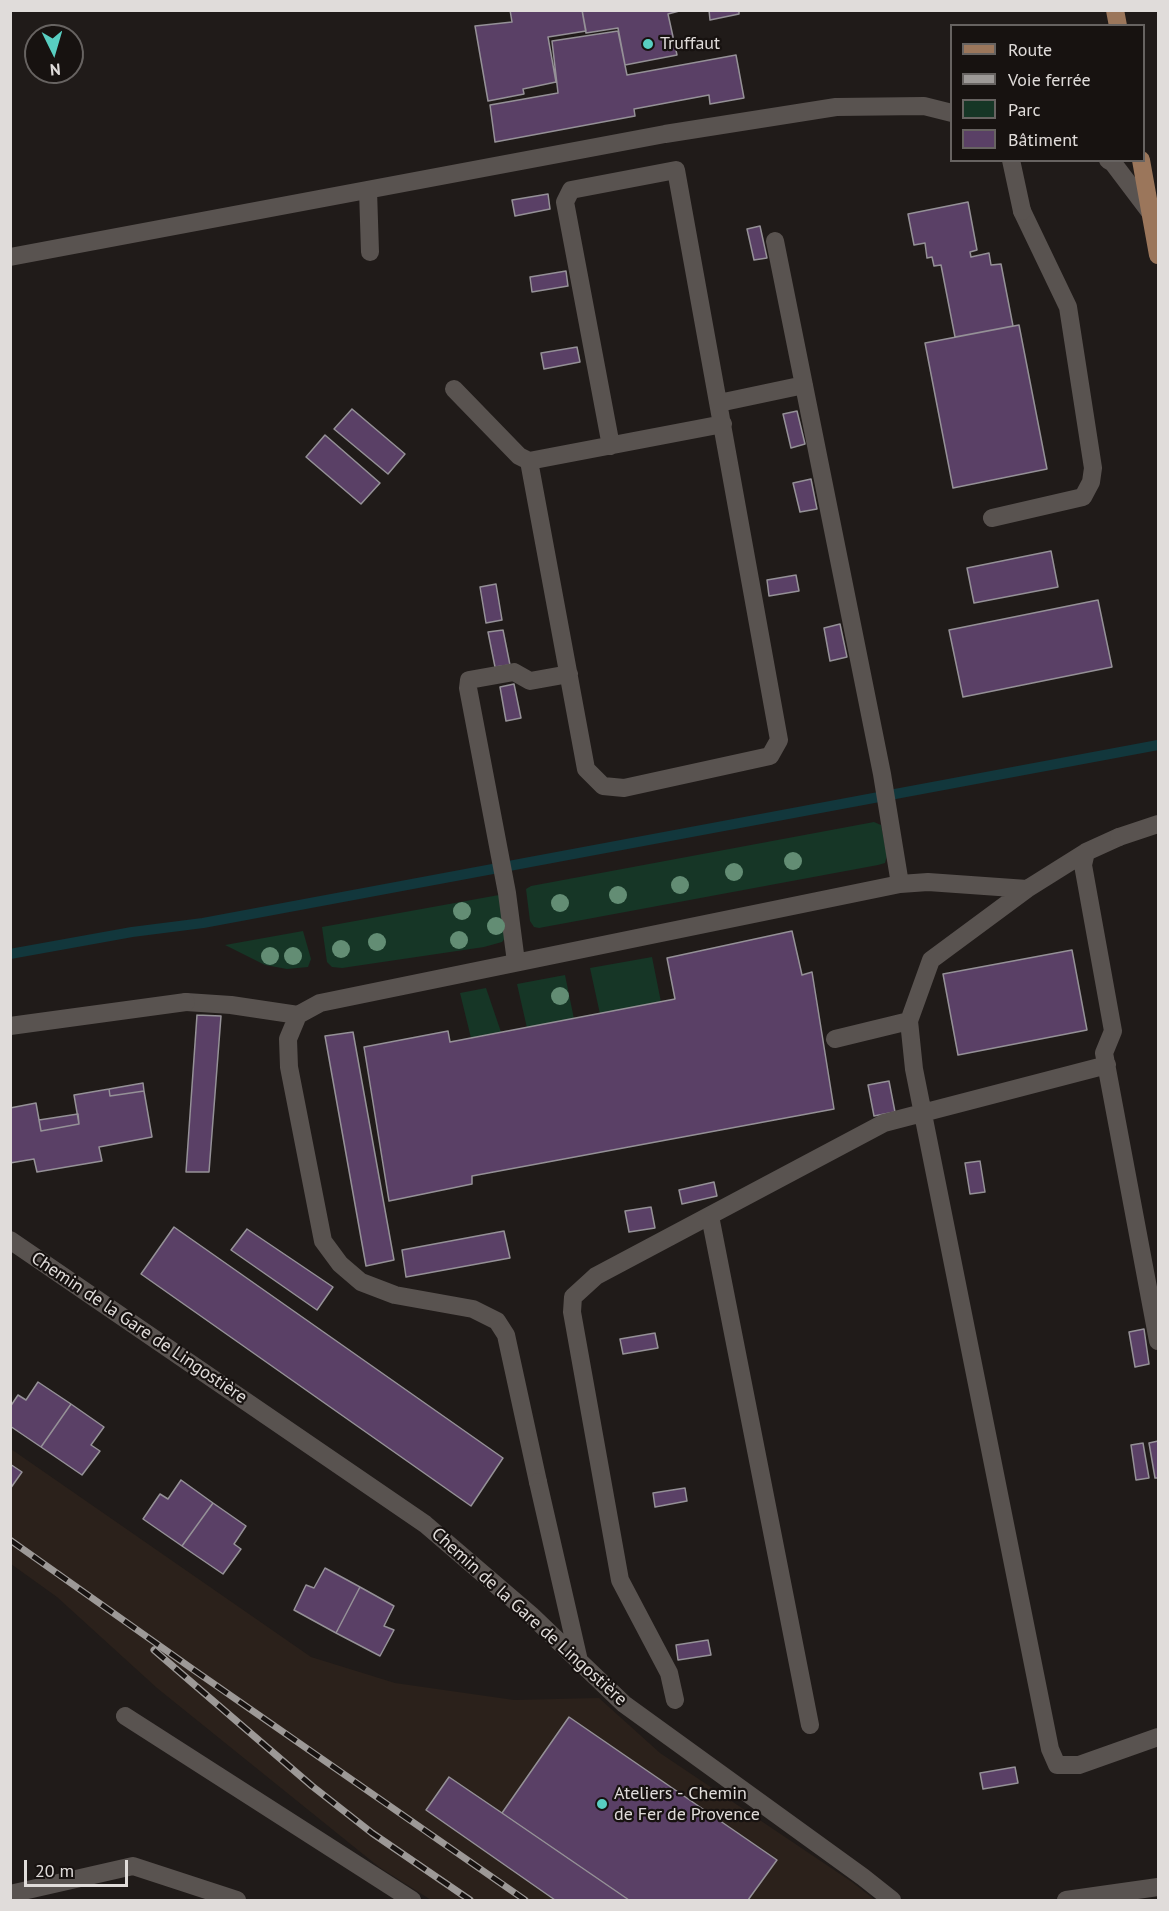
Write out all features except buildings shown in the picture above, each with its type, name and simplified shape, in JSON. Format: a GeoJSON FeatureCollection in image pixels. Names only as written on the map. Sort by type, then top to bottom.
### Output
{"type":"FeatureCollection","features":[{"type":"Feature","properties":{"kind":"main road"},"geometry":{"type":"LineString","coordinates":[[1141,162],[1158,255]]}},
{"type":"Feature","properties":{"kind":"street"},"geometry":{"type":"LineString","coordinates":[[1108,24],[1114,10]]}},
{"type":"Feature","properties":{"kind":"street"},"geometry":{"type":"LineString","coordinates":[[10,257],[665,134],[837,106],[924,106],[950,113]]}},
{"type":"Feature","properties":{"kind":"street"},"geometry":{"type":"LineString","coordinates":[[992,518],[1083,497],[1091,482],[1093,468],[1068,307],[1022,211],[1011,162]]}},
{"type":"Feature","properties":{"kind":"street"},"geometry":{"type":"LineString","coordinates":[[1111,162],[1150,212]]}},
{"type":"Feature","properties":{"kind":"street"},"geometry":{"type":"LineString","coordinates":[[529,461],[586,770],[603,786],[624,788],[770,756],[779,740],[676,170],[571,190],[565,202],[611,446]]}},
{"type":"Feature","properties":{"kind":"street"},"geometry":{"type":"LineString","coordinates":[[368,190],[370,252]]}},
{"type":"Feature","properties":{"kind":"street"},"geometry":{"type":"LineString","coordinates":[[775,242],[882,774],[900,884]]}},
{"type":"Feature","properties":{"kind":"street"},"geometry":{"type":"LineString","coordinates":[[719,403],[804,385]]}},
{"type":"Feature","properties":{"kind":"street"},"geometry":{"type":"LineString","coordinates":[[454,389],[519,456],[529,461],[723,424]]}},
{"type":"Feature","properties":{"kind":"street"},"geometry":{"type":"LineString","coordinates":[[516,962],[507,893],[468,688],[469,680],[514,672],[530,681],[568,674]]}},
{"type":"Feature","properties":{"kind":"street"},"geometry":{"type":"LineString","coordinates":[[1158,824],[1119,837],[1086,852],[1027,889],[931,960],[909,1021],[914,1069],[1050,1749],[1057,1765],[1078,1765],[1158,1737]]}},
{"type":"Feature","properties":{"kind":"street"},"geometry":{"type":"LineString","coordinates":[[1086,852],[1083,865],[1113,1031],[1104,1053],[1158,1341]]}},
{"type":"Feature","properties":{"kind":"street"},"geometry":{"type":"LineString","coordinates":[[10,1026],[186,1002],[231,1005],[298,1015],[320,1003],[900,884],[928,882],[1027,889]]}},
{"type":"Feature","properties":{"kind":"street"},"geometry":{"type":"LineString","coordinates":[[298,1015],[288,1039],[289,1067],[323,1241],[340,1264],[361,1282],[394,1295],[472,1309],[497,1321],[506,1335],[579,1660]]}},
{"type":"Feature","properties":{"kind":"street"},"geometry":{"type":"LineString","coordinates":[[835,1039],[909,1021]]}},
{"type":"Feature","properties":{"kind":"street"},"geometry":{"type":"LineString","coordinates":[[675,1700],[669,1673],[620,1580],[572,1312],[573,1296],[596,1276],[884,1123],[1107,1065]]}},
{"type":"Feature","properties":{"kind":"street"},"geometry":{"type":"LineString","coordinates":[[710,1216],[810,1725]]}},
{"type":"Feature","properties":{"kind":"street","name":"Chemin de la Gare de Lingostière"},"geometry":{"type":"LineString","coordinates":[[10,1240],[425,1524],[531,1615],[624,1704],[892,1900]]}},
{"type":"Feature","properties":{"kind":"street"},"geometry":{"type":"LineString","coordinates":[[125,1716],[412,1900]]}},
{"type":"Feature","properties":{"kind":"street"},"geometry":{"type":"LineString","coordinates":[[10,1894],[134,1866],[237,1900]]}},
{"type":"Feature","properties":{"kind":"street"},"geometry":{"type":"LineString","coordinates":[[1066,1900],[1158,1887]]}},
{"type":"Feature","properties":{"kind":"shaded area"},"geometry":{"type":"Polygon","coordinates":[[[11,1449],[311,1657],[395,1683],[514,1700],[599,1698],[660,1753],[852,1882],[875,1900],[431,1900],[379,1867],[157,1688],[57,1597],[11,1564],[11,1449]]]}},
{"type":"Feature","properties":{"kind":"green space"},"geometry":{"type":"Polygon","coordinates":[[[874,822],[881,825],[887,856],[885,863],[539,928],[534,927],[530,921],[526,889],[531,886],[874,822]]]}},
{"type":"Feature","properties":{"kind":"green space"},"geometry":{"type":"Polygon","coordinates":[[[499,895],[507,936],[502,942],[484,947],[342,968],[332,967],[327,962],[322,927],[499,895]]]}},
{"type":"Feature","properties":{"kind":"green space"},"geometry":{"type":"Polygon","coordinates":[[[303,931],[311,959],[308,967],[287,969],[265,965],[225,945],[303,931]]]}},
{"type":"Feature","properties":{"kind":"green space"},"geometry":{"type":"Polygon","coordinates":[[[652,957],[661,1002],[600,1014],[590,968],[652,957]]]}},
{"type":"Feature","properties":{"kind":"green space"},"geometry":{"type":"Polygon","coordinates":[[[565,975],[574,1019],[527,1028],[517,984],[565,975]]]}},
{"type":"Feature","properties":{"kind":"green space"},"geometry":{"type":"Polygon","coordinates":[[[486,988],[501,1032],[471,1038],[460,993],[486,988]]]}},
{"type":"Feature","properties":{"kind":"waterway"},"geometry":{"type":"LineString","coordinates":[[10,954],[132,932],[203,923],[1158,745]]}},
{"type":"Feature","properties":{"kind":"railway"},"geometry":{"type":"LineString","coordinates":[[10,1540],[525,1900]]}},
{"type":"Feature","properties":{"kind":"railway"},"geometry":{"type":"LineString","coordinates":[[154,1650],[312,1786],[372,1833],[470,1900]]}},
{"type":"Feature","properties":{"kind":"place","name":"Truffaut"},"geometry":{"type":"Point","coordinates":[648,44]}},
{"type":"Feature","properties":{"kind":"place","name":"Ateliers - Chemin de Fer de Provence"},"geometry":{"type":"Point","coordinates":[602,1804]}}]}
